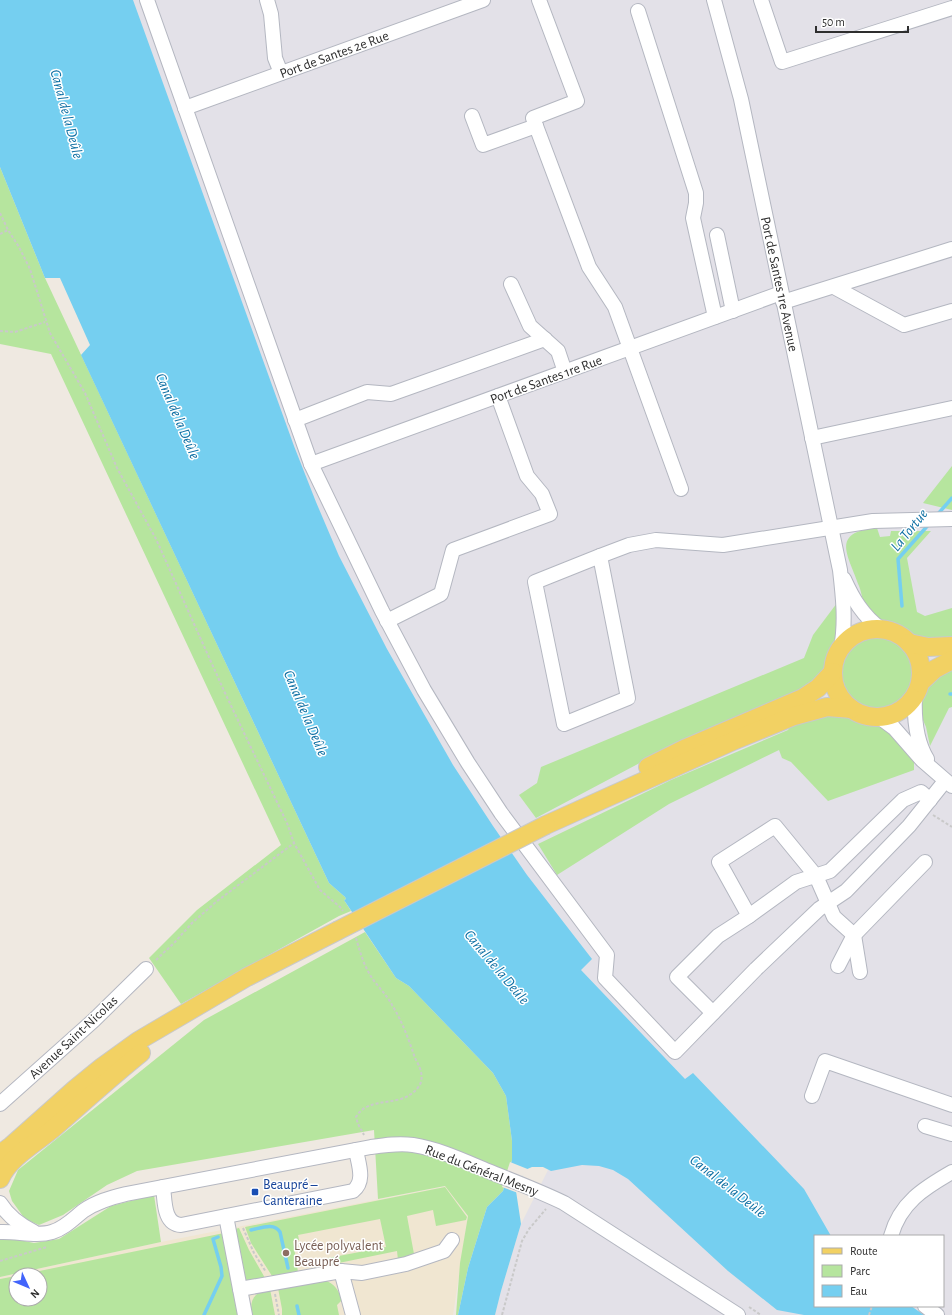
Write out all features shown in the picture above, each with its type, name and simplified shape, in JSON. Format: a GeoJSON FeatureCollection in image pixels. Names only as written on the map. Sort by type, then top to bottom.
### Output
{"type":"FeatureCollection","features":[{"type":"Feature","properties":{"kind":"main road"},"geometry":{"type":"LineString","coordinates":[[917,689],[921,672],[920,662],[916,652],[909,643],[897,633],[881,629],[870,629],[858,633],[848,639],[840,648],[835,659],[833,672],[836,690],[843,701],[852,709],[868,716],[879,717],[900,711],[908,704],[917,689],[935,669],[952,660]]}},
{"type":"Feature","properties":{"kind":"main road"},"geometry":{"type":"LineString","coordinates":[[909,643],[928,647],[952,646]]}},
{"type":"Feature","properties":{"kind":"main road"},"geometry":{"type":"LineString","coordinates":[[546,825],[656,762],[803,698],[818,688],[833,672]]}},
{"type":"Feature","properties":{"kind":"main road"},"geometry":{"type":"LineString","coordinates":[[0,1154],[75,1089],[122,1053],[162,1027],[248,977],[546,825],[734,741],[794,716],[827,707],[852,709]]}},
{"type":"Feature","properties":{"kind":"main road"},"geometry":{"type":"LineString","coordinates":[[0,1179],[11,1162],[46,1135],[130,1062],[175,1027],[248,977]]}},
{"type":"Feature","properties":{"kind":"street"},"geometry":{"type":"LineString","coordinates":[[146,0],[311,464],[387,621],[424,690],[468,763],[501,813],[607,954],[605,978],[675,1052],[762,963],[819,909],[846,891],[909,826],[944,780]]}},
{"type":"Feature","properties":{"kind":"street"},"geometry":{"type":"LineString","coordinates":[[267,0],[271,14],[275,58],[281,73]]}},
{"type":"Feature","properties":{"kind":"street","name":"Port de Santes 2e Rue"},"geometry":{"type":"LineString","coordinates":[[185,108],[483,0]]}},
{"type":"Feature","properties":{"kind":"street"},"geometry":{"type":"LineString","coordinates":[[539,0],[577,101],[533,118],[589,267],[615,308],[681,489]]}},
{"type":"Feature","properties":{"kind":"street","name":"Port de Santes 1re Avenue"},"geometry":{"type":"LineString","coordinates":[[714,0],[741,99],[840,570]]}},
{"type":"Feature","properties":{"kind":"street"},"geometry":{"type":"LineString","coordinates":[[761,0],[782,62],[952,8]]}},
{"type":"Feature","properties":{"kind":"street"},"geometry":{"type":"LineString","coordinates":[[638,11],[663,93],[689,166],[696,193],[693,218],[715,317]]}},
{"type":"Feature","properties":{"kind":"street"},"geometry":{"type":"LineString","coordinates":[[472,116],[483,146],[536,126]]}},
{"type":"Feature","properties":{"kind":"street"},"geometry":{"type":"LineString","coordinates":[[717,235],[733,311]]}},
{"type":"Feature","properties":{"kind":"street","name":"Port de Santes 1re Rue"},"geometry":{"type":"LineString","coordinates":[[311,464],[715,317],[782,298],[834,287],[952,249]]}},
{"type":"Feature","properties":{"kind":"street"},"geometry":{"type":"LineString","coordinates":[[511,284],[530,326],[558,351],[566,372]]}},
{"type":"Feature","properties":{"kind":"street"},"geometry":{"type":"LineString","coordinates":[[834,287],[904,325],[952,311]]}},
{"type":"Feature","properties":{"kind":"street"},"geometry":{"type":"LineString","coordinates":[[295,420],[367,392],[391,394],[545,339]]}},
{"type":"Feature","properties":{"kind":"street"},"geometry":{"type":"LineString","coordinates":[[387,621],[441,594],[453,550],[550,514],[542,494],[527,476],[498,396]]}},
{"type":"Feature","properties":{"kind":"street"},"geometry":{"type":"LineString","coordinates":[[812,438],[952,408]]}},
{"type":"Feature","properties":{"kind":"street"},"geometry":{"type":"LineString","coordinates":[[600,556],[628,698],[564,724],[535,582],[600,556],[629,545],[656,540],[723,545],[884,520],[948,519]]}},
{"type":"Feature","properties":{"kind":"street"},"geometry":{"type":"LineString","coordinates":[[840,570],[861,610],[872,623],[881,629]]}},
{"type":"Feature","properties":{"kind":"street"},"geometry":{"type":"LineString","coordinates":[[840,570],[844,616],[843,636],[840,648]]}},
{"type":"Feature","properties":{"kind":"street"},"geometry":{"type":"LineString","coordinates":[[917,689],[915,723],[924,755],[944,780]]}},
{"type":"Feature","properties":{"kind":"street"},"geometry":{"type":"LineString","coordinates":[[879,717],[894,728],[944,780]]}},
{"type":"Feature","properties":{"kind":"street"},"geometry":{"type":"LineString","coordinates":[[713,1014],[677,977],[718,936],[749,916],[796,882],[830,871],[903,800],[921,792],[927,804]]}},
{"type":"Feature","properties":{"kind":"street"},"geometry":{"type":"LineString","coordinates":[[749,916],[719,862],[775,826],[816,876],[834,916],[854,935],[860,972]]}},
{"type":"Feature","properties":{"kind":"street"},"geometry":{"type":"LineString","coordinates":[[838,966],[854,935],[925,862]]}},
{"type":"Feature","properties":{"kind":"street","name":"Avenue Saint-Nicolas"},"geometry":{"type":"LineString","coordinates":[[0,1104],[94,1020],[146,969]]}},
{"type":"Feature","properties":{"kind":"street"},"geometry":{"type":"LineString","coordinates":[[812,1096],[825,1061],[952,1105]]}},
{"type":"Feature","properties":{"kind":"street"},"geometry":{"type":"LineString","coordinates":[[925,1126],[952,1134]]}},
{"type":"Feature","properties":{"kind":"street","name":"Rue du Général Mesny"},"geometry":{"type":"LineString","coordinates":[[0,1232],[38,1234],[60,1229],[83,1211],[102,1200],[126,1194],[356,1150],[394,1145],[412,1145],[445,1154],[547,1194],[582,1214],[738,1315]]}},
{"type":"Feature","properties":{"kind":"street"},"geometry":{"type":"LineString","coordinates":[[163,1187],[167,1214],[170,1220],[175,1224],[181,1225],[353,1191],[360,1180],[356,1150]]}},
{"type":"Feature","properties":{"kind":"street"},"geometry":{"type":"LineString","coordinates":[[891,1235],[897,1218],[908,1203],[929,1186],[952,1172]]}},
{"type":"Feature","properties":{"kind":"street"},"geometry":{"type":"LineString","coordinates":[[0,1203],[19,1223],[38,1234]]}},
{"type":"Feature","properties":{"kind":"street"},"geometry":{"type":"LineString","coordinates":[[232,1215],[244,1315]]}},
{"type":"Feature","properties":{"kind":"street"},"geometry":{"type":"LineString","coordinates":[[240,1289],[341,1271],[362,1273],[406,1264],[444,1251],[452,1240]]}},
{"type":"Feature","properties":{"kind":"street"},"geometry":{"type":"LineString","coordinates":[[341,1271],[353,1315]]}},
{"type":"Feature","properties":{"kind":"street"},"geometry":{"type":"LineString","coordinates":[[926,1307],[937,1315]]}},
{"type":"Feature","properties":{"kind":"path"},"geometry":{"type":"LineString","coordinates":[[0,213],[30,269],[45,322],[54,342],[81,385],[117,468],[156,539],[222,686],[287,824],[294,843],[320,890],[340,907],[346,926],[363,961],[372,978],[393,1005],[412,1048],[422,1076],[419,1086],[408,1096],[394,1101],[368,1106],[359,1112],[356,1117],[358,1124],[366,1138]]}},
{"type":"Feature","properties":{"kind":"path"},"geometry":{"type":"LineString","coordinates":[[0,234],[8,230]]}},
{"type":"Feature","properties":{"kind":"path"},"geometry":{"type":"LineString","coordinates":[[0,332],[15,332],[45,322]]}},
{"type":"Feature","properties":{"kind":"path"},"geometry":{"type":"LineString","coordinates":[[927,804],[945,824],[952,827]]}},
{"type":"Feature","properties":{"kind":"path"},"geometry":{"type":"LineString","coordinates":[[146,969],[175,942],[192,923],[216,902],[294,843]]}},
{"type":"Feature","properties":{"kind":"path"},"geometry":{"type":"LineString","coordinates":[[502,1315],[522,1241],[529,1229],[542,1215],[547,1194]]}},
{"type":"Feature","properties":{"kind":"path"},"geometry":{"type":"LineString","coordinates":[[232,1215],[244,1232],[254,1253],[272,1283],[276,1296],[278,1315]]}},
{"type":"Feature","properties":{"kind":"shaded area"},"geometry":{"type":"Polygon","coordinates":[[[100,0],[952,0],[952,1315],[495,1315],[521,1224],[569,1128],[490,830],[307,533],[100,0]]]}},
{"type":"Feature","properties":{"kind":"shaded area","name":"Lycée polyvalent Beaupré"},"geometry":{"type":"Polygon","coordinates":[[[446,1186],[468,1216],[453,1315],[0,1315],[0,1277],[8,1275],[8,1307],[48,1307],[48,1267],[46,1267],[161,1242],[446,1186]]]}},
{"type":"Feature","properties":{"kind":"green space"},"geometry":{"type":"Polygon","coordinates":[[[0,167],[45,278],[329,883],[345,897],[346,899],[344,900],[351,911],[339,916],[181,1004],[149,958],[197,910],[281,845],[51,354],[0,344],[0,167]]]}},
{"type":"Feature","properties":{"kind":"green space"},"geometry":{"type":"Polygon","coordinates":[[[952,466],[952,510],[923,503],[952,466]]]}},
{"type":"Feature","properties":{"kind":"green space"},"geometry":{"type":"Polygon","coordinates":[[[877,528],[880,537],[890,536],[891,531],[931,531],[907,558],[917,612],[925,616],[952,608],[952,638],[937,641],[919,639],[899,627],[877,617],[868,610],[863,601],[846,547],[848,540],[853,535],[862,530],[877,528]]]}},
{"type":"Feature","properties":{"kind":"green space"},"geometry":{"type":"Polygon","coordinates":[[[837,603],[838,638],[819,680],[802,690],[685,739],[536,818],[519,795],[537,783],[541,767],[804,658],[813,635],[837,603]]]}},
{"type":"Feature","properties":{"kind":"green space"},"geometry":{"type":"Polygon","coordinates":[[[877,637],[897,643],[907,653],[913,673],[907,693],[897,703],[877,709],[857,703],[847,693],[841,673],[847,653],[857,643],[877,637]]]}},
{"type":"Feature","properties":{"kind":"green space"},"geometry":{"type":"Polygon","coordinates":[[[952,668],[952,707],[949,708],[930,746],[926,727],[920,713],[922,695],[932,682],[952,668]]]}},
{"type":"Feature","properties":{"kind":"green space"},"geometry":{"type":"Polygon","coordinates":[[[834,712],[848,715],[865,724],[888,729],[914,760],[914,770],[828,801],[791,762],[782,758],[779,750],[669,804],[557,875],[538,844],[671,780],[788,730],[791,725],[834,712]]]}},
{"type":"Feature","properties":{"kind":"green space"},"geometry":{"type":"Polygon","coordinates":[[[365,932],[396,978],[409,986],[493,1073],[506,1096],[512,1141],[512,1160],[503,1191],[487,1207],[468,1268],[458,1315],[456,1315],[460,1263],[468,1216],[445,1186],[378,1199],[374,1130],[137,1171],[107,1185],[63,1215],[39,1225],[25,1219],[12,1201],[9,1191],[18,1170],[204,1020],[365,932]]]}},
{"type":"Feature","properties":{"kind":"green space"},"geometry":{"type":"Polygon","coordinates":[[[445,1187],[467,1217],[466,1220],[436,1226],[433,1210],[407,1216],[414,1254],[412,1257],[398,1260],[397,1251],[329,1265],[328,1258],[386,1247],[380,1219],[298,1235],[299,1240],[293,1241],[298,1272],[272,1276],[251,1243],[245,1227],[445,1187]]]}},
{"type":"Feature","properties":{"kind":"green space"},"geometry":{"type":"Polygon","coordinates":[[[154,1195],[161,1242],[46,1267],[8,1267],[8,1275],[0,1277],[0,1239],[5,1237],[34,1243],[59,1239],[111,1206],[154,1195]]]}},
{"type":"Feature","properties":{"kind":"green space"},"geometry":{"type":"Polygon","coordinates":[[[239,1228],[249,1250],[265,1278],[245,1281],[235,1229],[239,1228]]]}},
{"type":"Feature","properties":{"kind":"green space"},"geometry":{"type":"Polygon","coordinates":[[[224,1233],[242,1315],[0,1315],[0,1279],[8,1278],[8,1307],[48,1307],[48,1269],[224,1233]]]}},
{"type":"Feature","properties":{"kind":"green space"},"geometry":{"type":"Polygon","coordinates":[[[324,1280],[331,1283],[341,1296],[342,1300],[337,1305],[339,1315],[282,1315],[278,1288],[324,1280]]]}},
{"type":"Feature","properties":{"kind":"green space"},"geometry":{"type":"Polygon","coordinates":[[[270,1289],[275,1315],[252,1315],[251,1305],[256,1295],[270,1289]]]}},
{"type":"Feature","properties":{"kind":"water","name":"Canal de la Deûle"},"geometry":{"type":"Polygon","coordinates":[[[0,0],[133,0],[294,446],[316,502],[339,556],[387,649],[453,765],[527,875],[592,959],[581,970],[685,1079],[693,1073],[804,1189],[830,1235],[814,1235],[814,1307],[912,1307],[924,1315],[804,1315],[777,1310],[728,1271],[628,1179],[613,1170],[599,1166],[582,1165],[551,1171],[543,1167],[532,1167],[525,1170],[516,1191],[521,1224],[495,1315],[458,1315],[468,1268],[487,1207],[503,1191],[512,1160],[512,1141],[506,1096],[493,1073],[409,986],[396,978],[344,900],[346,899],[345,897],[329,883],[81,355],[90,345],[60,278],[45,278],[0,167],[0,0]]]}},
{"type":"Feature","properties":{"kind":"pier"},"geometry":{"type":"Polygon","coordinates":[[[510,1162],[530,1170],[526,1172],[519,1180],[518,1193],[502,1187],[510,1162]]]}},
{"type":"Feature","properties":{"kind":"waterway","name":"La Tortue"},"geometry":{"type":"LineString","coordinates":[[937,515],[952,498]]}},
{"type":"Feature","properties":{"kind":"waterway","name":"La Tortue"},"geometry":{"type":"LineString","coordinates":[[902,606],[898,559],[930,523]]}},
{"type":"Feature","properties":{"kind":"waterway"},"geometry":{"type":"LineString","coordinates":[[251,1230],[271,1226],[280,1232],[288,1268]]}},
{"type":"Feature","properties":{"kind":"waterway"},"geometry":{"type":"LineString","coordinates":[[204,1315],[222,1276],[213,1239],[218,1237]]}},
{"type":"Feature","properties":{"kind":"waterway"},"geometry":{"type":"LineString","coordinates":[[297,1306],[299,1315]]}},
{"type":"Feature","properties":{"kind":"place","name":"Beaupré – Canteraine"},"geometry":{"type":"Point","coordinates":[255,1192]}},
{"type":"Feature","properties":{"kind":"place","name":"Lycée polyvalent Beaupré"},"geometry":{"type":"Point","coordinates":[286,1253]}}]}
